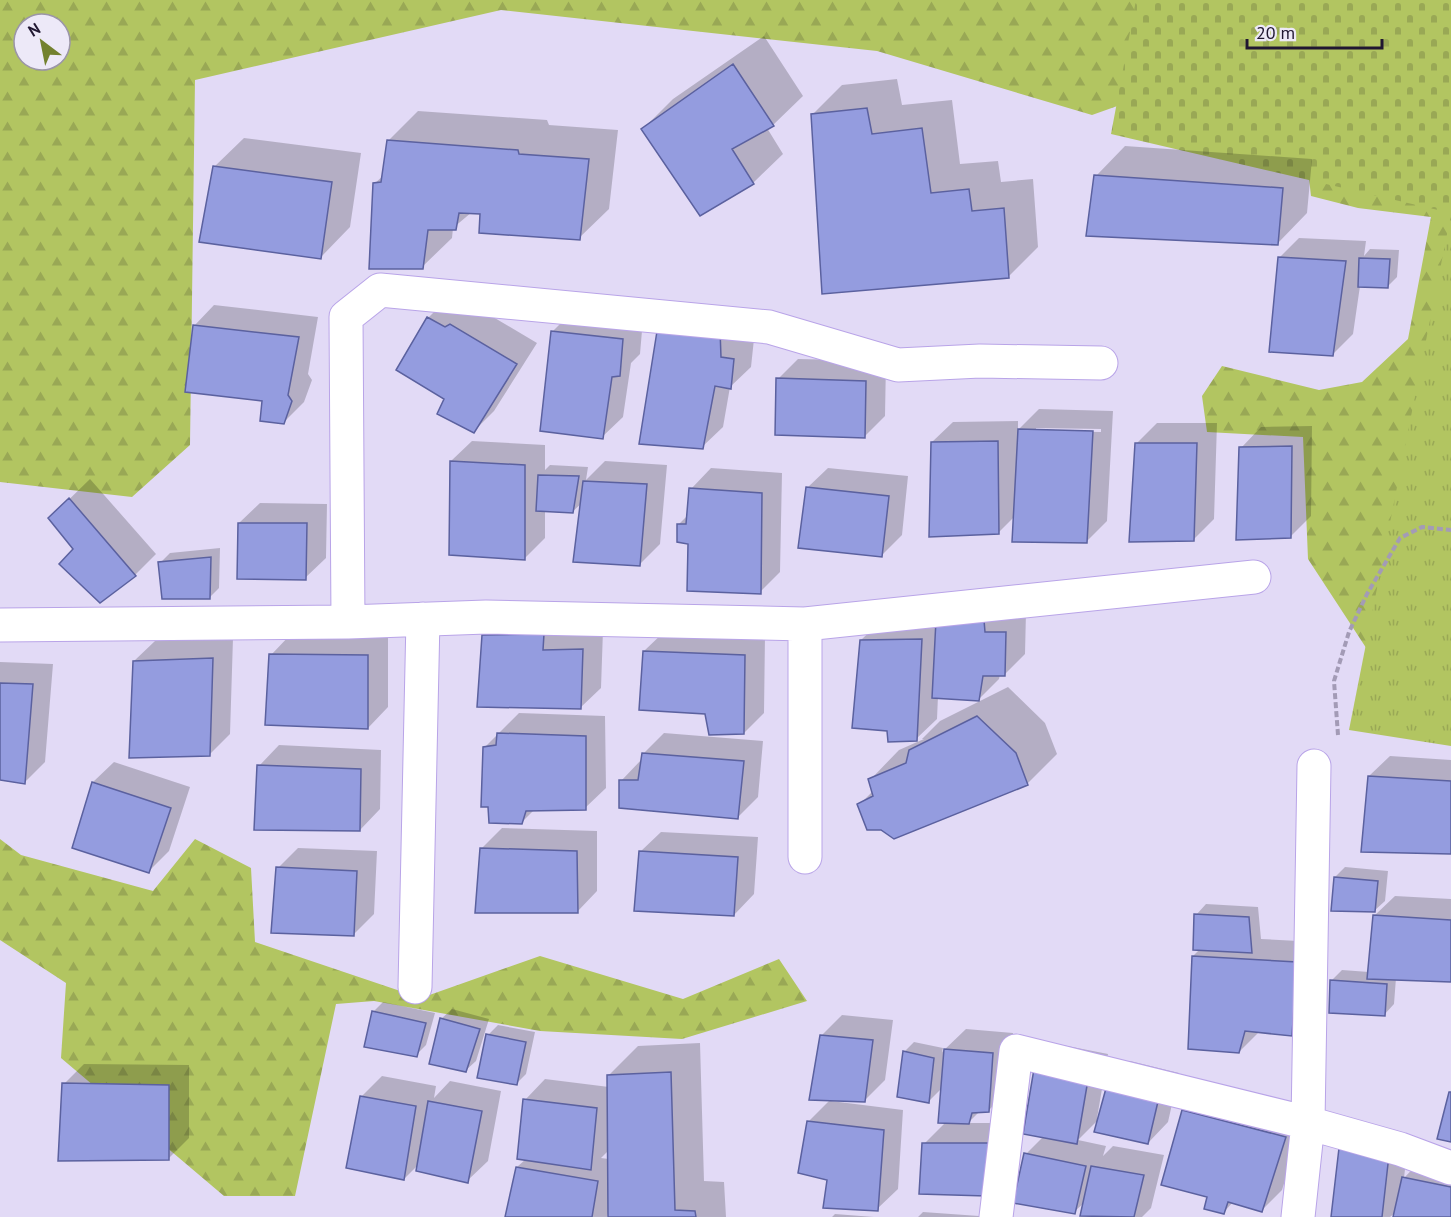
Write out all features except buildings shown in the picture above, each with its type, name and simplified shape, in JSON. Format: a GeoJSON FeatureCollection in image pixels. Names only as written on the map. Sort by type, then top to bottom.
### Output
{"type":"FeatureCollection","features":[{"type":"Feature","properties":{"kind":"street"},"geometry":{"type":"LineString","coordinates":[[348,622],[346,318],[380,290],[770,327],[898,364],[981,361],[1101,363]]}},
{"type":"Feature","properties":{"kind":"street"},"geometry":{"type":"LineString","coordinates":[[0,625],[348,622],[486,617],[805,624],[1254,577]]}},
{"type":"Feature","properties":{"kind":"street"},"geometry":{"type":"LineString","coordinates":[[415,987],[423,619]]}},
{"type":"Feature","properties":{"kind":"street"},"geometry":{"type":"LineString","coordinates":[[805,624],[805,857]]}},
{"type":"Feature","properties":{"kind":"street"},"geometry":{"type":"LineString","coordinates":[[1298,1217],[1308,1123],[1314,766]]}},
{"type":"Feature","properties":{"kind":"street"},"geometry":{"type":"LineString","coordinates":[[996,1217],[1016,1051],[1308,1123],[1400,1149],[1451,1168]]}},
{"type":"Feature","properties":{"kind":"path"},"geometry":{"type":"LineString","coordinates":[[1314,766],[1339,744],[1334,681],[1349,632],[1372,585],[1400,538],[1422,527],[1451,530]]}},
{"type":"Feature","properties":{"kind":"green space"},"geometry":{"type":"Polygon","coordinates":[[[0,0],[1415,0],[1092,115],[877,51],[501,10],[195,80],[190,445],[132,497],[0,482],[0,0]]]}},
{"type":"Feature","properties":{"kind":"green space"},"geometry":{"type":"Polygon","coordinates":[[[1136,0],[1451,0],[1451,213],[1111,134],[1136,0]]]}},
{"type":"Feature","properties":{"kind":"green space"},"geometry":{"type":"Polygon","coordinates":[[[1451,61],[1451,716],[1376,663],[1308,559],[1303,437],[1207,432],[1202,396],[1222,366],[1319,390],[1362,382],[1408,339],[1431,217],[1358,208],[1311,196],[1302,116],[1451,61]]]}},
{"type":"Feature","properties":{"kind":"green space"},"geometry":{"type":"Polygon","coordinates":[[[1451,214],[1451,746],[1349,730],[1451,214]]]}},
{"type":"Feature","properties":{"kind":"green space"},"geometry":{"type":"Polygon","coordinates":[[[0,839],[21,855],[153,891],[195,839],[251,868],[255,942],[421,998],[540,956],[683,999],[779,959],[807,1001],[682,1039],[540,1031],[374,1001],[336,1004],[295,1196],[224,1196],[61,1058],[66,983],[0,940],[0,839]]]}}]}
